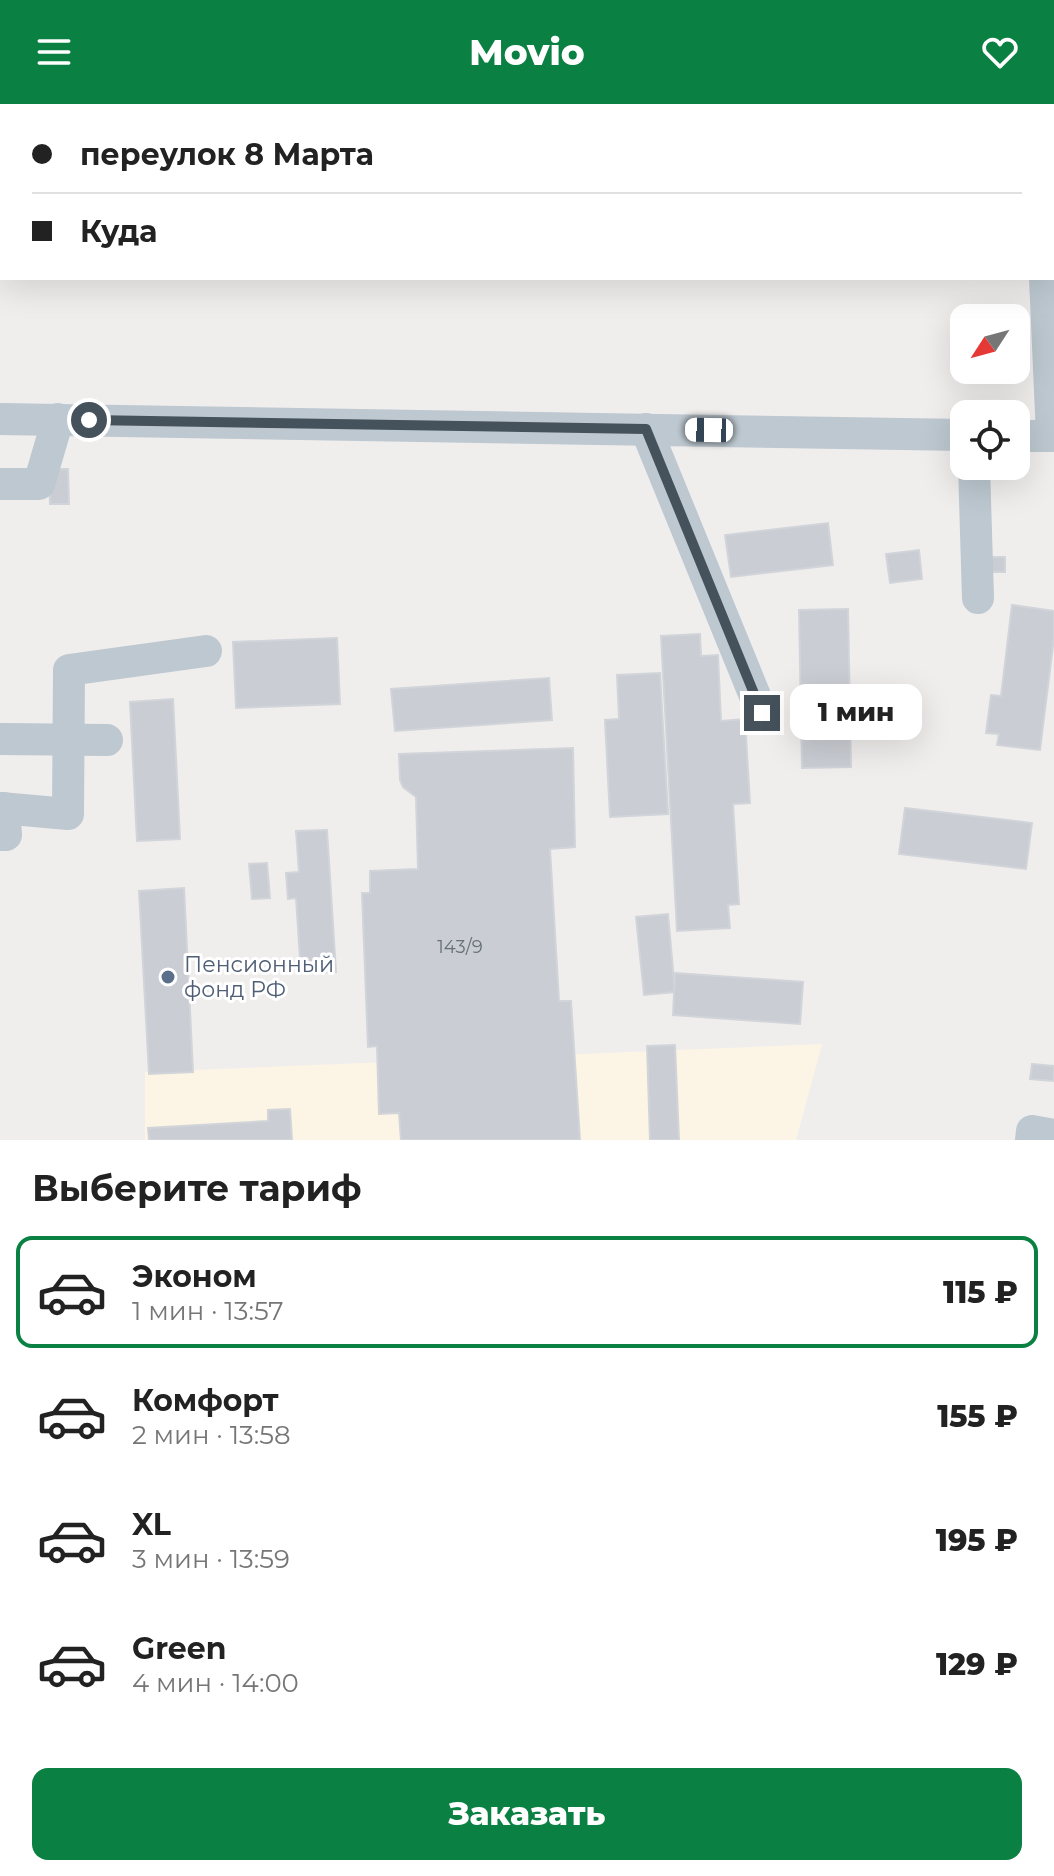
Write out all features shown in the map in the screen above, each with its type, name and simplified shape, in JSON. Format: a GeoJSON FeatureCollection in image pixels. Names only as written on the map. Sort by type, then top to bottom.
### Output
{"type":"FeatureCollection","features":[{"type":"Feature","properties":{"kind":"street"},"geometry":{"type":"LineString","coordinates":[[1030,436],[1053,436],[1045,280]]}},
{"type":"Feature","properties":{"kind":"street"},"geometry":{"type":"LineString","coordinates":[[0,419],[950,435]]}},
{"type":"Feature","properties":{"kind":"street"},"geometry":{"type":"LineString","coordinates":[[0,484],[39,484],[58,419]]}},
{"type":"Feature","properties":{"kind":"street"},"geometry":{"type":"LineString","coordinates":[[646,429],[762,713]]}},
{"type":"Feature","properties":{"kind":"street"},"geometry":{"type":"LineString","coordinates":[[974,480],[978,598]]}},
{"type":"Feature","properties":{"kind":"street"},"geometry":{"type":"LineString","coordinates":[[1,817],[68,814],[69,670],[206,651]]}},
{"type":"Feature","properties":{"kind":"street"},"geometry":{"type":"LineString","coordinates":[[0,739],[107,740]]}},
{"type":"Feature","properties":{"kind":"street"},"geometry":{"type":"LineString","coordinates":[[1031,1140],[1032,1131],[1054,1135]]}},
{"type":"Feature","properties":{"kind":"shaded area"},"geometry":{"type":"Polygon","coordinates":[[[822,1044],[796,1140],[145,1140],[145,1072],[822,1044]]]}},
{"type":"Feature","properties":{"kind":"building"},"geometry":{"type":"Polygon","coordinates":[[[49,469],[68,469],[69,504],[50,504],[49,469]]]}},
{"type":"Feature","properties":{"kind":"building"},"geometry":{"type":"Polygon","coordinates":[[[828,523],[833,565],[731,577],[725,535],[828,523]]]}},
{"type":"Feature","properties":{"kind":"building"},"geometry":{"type":"Polygon","coordinates":[[[919,550],[922,579],[890,583],[886,554],[919,550]]]}},
{"type":"Feature","properties":{"kind":"building"},"geometry":{"type":"Polygon","coordinates":[[[991,557],[1005,557],[1005,572],[991,572],[991,557]]]}},
{"type":"Feature","properties":{"kind":"building"},"geometry":{"type":"Polygon","coordinates":[[[1012,605],[1054,611],[1054,638],[1040,750],[997,745],[999,734],[986,733],[991,695],[1001,696],[1012,605]]]}},
{"type":"Feature","properties":{"kind":"building"},"geometry":{"type":"Polygon","coordinates":[[[848,609],[851,767],[802,768],[799,610],[848,609]]]}},
{"type":"Feature","properties":{"kind":"building"},"geometry":{"type":"Polygon","coordinates":[[[700,634],[701,656],[718,655],[721,721],[745,719],[750,803],[733,804],[739,904],[728,905],[730,928],[677,931],[661,636],[700,634]]]}},
{"type":"Feature","properties":{"kind":"building"},"geometry":{"type":"Polygon","coordinates":[[[337,638],[340,704],[236,708],[233,642],[337,638]]]}},
{"type":"Feature","properties":{"kind":"building"},"geometry":{"type":"Polygon","coordinates":[[[660,673],[668,814],[610,817],[605,720],[619,719],[617,675],[660,673]]]}},
{"type":"Feature","properties":{"kind":"building"},"geometry":{"type":"Polygon","coordinates":[[[549,678],[552,720],[395,731],[391,689],[549,678]]]}},
{"type":"Feature","properties":{"kind":"building"},"geometry":{"type":"Polygon","coordinates":[[[173,699],[180,839],[137,841],[130,702],[173,699]]]}},
{"type":"Feature","properties":{"kind":"building"},"geometry":{"type":"Polygon","coordinates":[[[573,748],[575,847],[550,849],[559,1001],[571,1001],[580,1140],[401,1140],[399,1113],[379,1114],[377,1046],[368,1047],[362,893],[370,893],[370,871],[418,869],[416,797],[403,787],[400,780],[399,754],[573,748]]]}},
{"type":"Feature","properties":{"kind":"building"},"geometry":{"type":"Polygon","coordinates":[[[905,808],[1032,823],[1026,869],[899,854],[905,808]]]}},
{"type":"Feature","properties":{"kind":"building"},"geometry":{"type":"Polygon","coordinates":[[[327,830],[336,972],[301,974],[296,898],[288,899],[286,873],[299,872],[296,831],[327,830]]]}},
{"type":"Feature","properties":{"kind":"building"},"geometry":{"type":"Polygon","coordinates":[[[267,863],[270,898],[252,899],[249,864],[267,863]]]}},
{"type":"Feature","properties":{"kind":"building"},"geometry":{"type":"Polygon","coordinates":[[[184,888],[193,1072],[149,1074],[139,891],[184,888]]]}},
{"type":"Feature","properties":{"kind":"building"},"geometry":{"type":"Polygon","coordinates":[[[668,914],[675,992],[644,995],[636,917],[668,914]]]}},
{"type":"Feature","properties":{"kind":"building"},"geometry":{"type":"Polygon","coordinates":[[[675,973],[803,982],[800,1024],[673,1015],[675,973]]]}},
{"type":"Feature","properties":{"kind":"building"},"geometry":{"type":"Polygon","coordinates":[[[675,1045],[679,1140],[650,1140],[647,1046],[675,1045]]]}},
{"type":"Feature","properties":{"kind":"building"},"geometry":{"type":"Polygon","coordinates":[[[1032,1064],[1054,1066],[1054,1081],[1030,1079],[1032,1064]]]}},
{"type":"Feature","properties":{"kind":"building"},"geometry":{"type":"Polygon","coordinates":[[[290,1109],[292,1140],[149,1140],[148,1128],[268,1121],[268,1110],[290,1109]]]}},
{"type":"Feature","properties":{"kind":"place","name":"Пенсионный фонд РФ"},"geometry":{"type":"Point","coordinates":[168,977]}},
{"type":"Feature","properties":{"kind":"route"},"geometry":{"type":"LineString","coordinates":[[89,420],[646,429],[762,713]]}}]}
